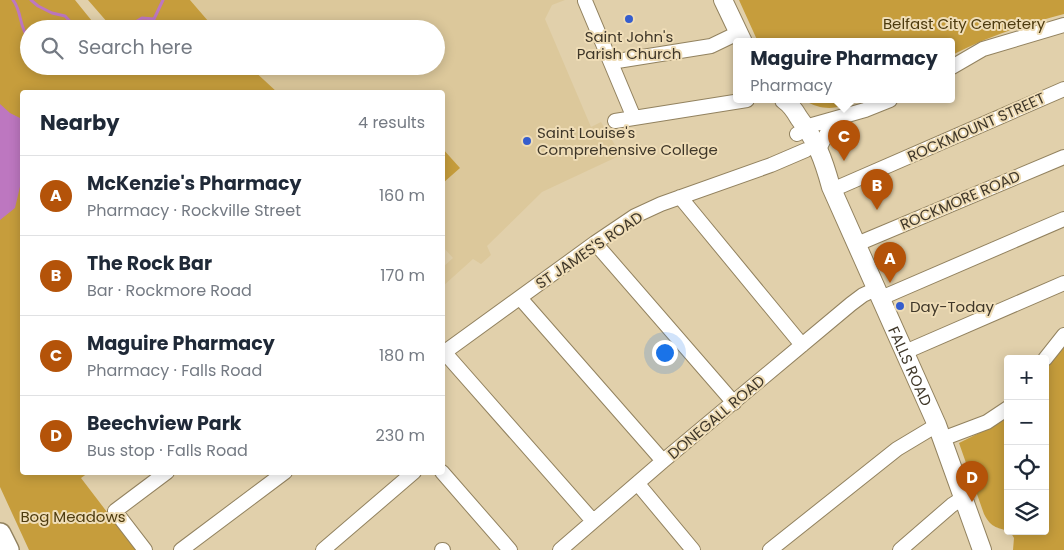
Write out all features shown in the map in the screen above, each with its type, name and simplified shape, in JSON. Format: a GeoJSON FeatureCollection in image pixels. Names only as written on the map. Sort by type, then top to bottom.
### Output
{"type":"FeatureCollection","features":[{"type":"Feature","properties":{"kind":"highway"},"geometry":{"type":"LineString","coordinates":[[0,534],[8,550]]}},
{"type":"Feature","properties":{"kind":"main road"},"geometry":{"type":"LineString","coordinates":[[723,0],[741,38]]}},
{"type":"Feature","properties":{"kind":"main road","name":"FALLS ROAD"},"geometry":{"type":"LineString","coordinates":[[777,103],[779,109],[802,131]]}},
{"type":"Feature","properties":{"kind":"main road","name":"FALLS ROAD"},"geometry":{"type":"LineString","coordinates":[[787,103],[791,107],[832,188],[940,432],[982,550]]}},
{"type":"Feature","properties":{"kind":"street"},"geometry":{"type":"LineString","coordinates":[[585,1],[634,118]]}},
{"type":"Feature","properties":{"kind":"street"},"geometry":{"type":"LineString","coordinates":[[955,65],[984,49],[1012,39],[1064,25]]}},
{"type":"Feature","properties":{"kind":"street"},"geometry":{"type":"LineString","coordinates":[[611,62],[711,46],[733,40]]}},
{"type":"Feature","properties":{"kind":"street","name":"ROCKMOUNT STREET"},"geometry":{"type":"LineString","coordinates":[[832,188],[1064,89]]}},
{"type":"Feature","properties":{"kind":"street"},"geometry":{"type":"LineString","coordinates":[[615,121],[733,102]]}},
{"type":"Feature","properties":{"kind":"street"},"geometry":{"type":"LineString","coordinates":[[802,131],[881,103]]}},
{"type":"Feature","properties":{"kind":"street"},"geometry":{"type":"LineString","coordinates":[[813,150],[841,117]]}},
{"type":"Feature","properties":{"kind":"street","name":"ST JAMES'S ROAD"},"geometry":{"type":"LineString","coordinates":[[445,353],[595,243],[635,216],[680,196],[813,150]]}},
{"type":"Feature","properties":{"kind":"street","name":"ROCKMORE ROAD"},"geometry":{"type":"LineString","coordinates":[[857,244],[1064,157]]}},
{"type":"Feature","properties":{"kind":"street"},"geometry":{"type":"LineString","coordinates":[[680,196],[802,345]]}},
{"type":"Feature","properties":{"kind":"street","name":"DONEGALL ROAD"},"geometry":{"type":"LineString","coordinates":[[568,548],[593,521],[863,295],[879,293],[1064,219]]}},
{"type":"Feature","properties":{"kind":"street"},"geometry":{"type":"LineString","coordinates":[[595,243],[734,403]]}},
{"type":"Feature","properties":{"kind":"street"},"geometry":{"type":"LineString","coordinates":[[905,352],[1064,283]]}},
{"type":"Feature","properties":{"kind":"street"},"geometry":{"type":"LineString","coordinates":[[520,298],[663,462]]}},
{"type":"Feature","properties":{"kind":"street"},"geometry":{"type":"LineString","coordinates":[[1048,355],[1064,335]]}},
{"type":"Feature","properties":{"kind":"street"},"geometry":{"type":"LineString","coordinates":[[445,355],[593,521]]}},
{"type":"Feature","properties":{"kind":"street"},"geometry":{"type":"LineString","coordinates":[[770,550],[897,449],[940,432],[987,422],[1004,411]]}},
{"type":"Feature","properties":{"kind":"street"},"geometry":{"type":"LineString","coordinates":[[145,550],[115,511],[163,475]]}},
{"type":"Feature","properties":{"kind":"street"},"geometry":{"type":"LineString","coordinates":[[181,550],[281,475]]}},
{"type":"Feature","properties":{"kind":"street"},"geometry":{"type":"LineString","coordinates":[[323,550],[410,475]]}},
{"type":"Feature","properties":{"kind":"street"},"geometry":{"type":"LineString","coordinates":[[445,475],[510,550]]}},
{"type":"Feature","properties":{"kind":"street"},"geometry":{"type":"LineString","coordinates":[[638,484],[693,550]]}},
{"type":"Feature","properties":{"kind":"street"},"geometry":{"type":"LineString","coordinates":[[900,550],[952,505],[963,498]]}},
{"type":"Feature","properties":{"kind":"shaded area","name":"Saint Louise's Comprehensive College"},"geometry":{"type":"Polygon","coordinates":[[[190,0],[565,0],[552,5],[545,19],[591,127],[601,122],[621,155],[542,192],[487,246],[491,255],[481,264],[473,259],[445,284],[445,265],[453,258],[445,249],[445,90],[275,90],[259,75],[445,75],[445,20],[207,20],[190,0]]]}},
{"type":"Feature","properties":{"kind":"shaded area"},"geometry":{"type":"Polygon","coordinates":[[[0,104],[10,113],[20,118],[20,187],[15,208],[0,220],[0,104]]]}},
{"type":"Feature","properties":{"kind":"green space","name":"Bog Meadows"},"geometry":{"type":"Polygon","coordinates":[[[0,0],[75,0],[91,20],[20,20],[20,75],[259,75],[275,90],[20,90],[20,475],[85,475],[81,478],[136,550],[29,550],[0,487],[0,0]]]}},
{"type":"Feature","properties":{"kind":"green space","name":"Bog Meadows"},"geometry":{"type":"Polygon","coordinates":[[[88,0],[190,0],[207,20],[105,20],[88,0]]]}},
{"type":"Feature","properties":{"kind":"green space","name":"Belfast City Cemetery"},"geometry":{"type":"Polygon","coordinates":[[[739,0],[1064,0],[1064,14],[1006,32],[955,54],[955,38],[756,38],[739,0]]]}},
{"type":"Feature","properties":{"kind":"green space"},"geometry":{"type":"Polygon","coordinates":[[[809,103],[850,103],[831,108],[809,103]]]}},
{"type":"Feature","properties":{"kind":"green space"},"geometry":{"type":"Polygon","coordinates":[[[445,151],[460,168],[445,181],[445,151]]]}},
{"type":"Feature","properties":{"kind":"green space"},"geometry":{"type":"Polygon","coordinates":[[[1064,343],[1064,550],[1013,550],[1014,538],[1012,535],[1049,535],[1049,364],[1064,343]]]}},
{"type":"Feature","properties":{"kind":"green space"},"geometry":{"type":"Polygon","coordinates":[[[1004,417],[1004,530],[990,523],[984,514],[959,443],[989,428],[1004,417]]]}},
{"type":"Feature","properties":{"kind":"waterway"},"geometry":{"type":"LineString","coordinates":[[13,0],[21,20]]}},
{"type":"Feature","properties":{"kind":"waterway"},"geometry":{"type":"LineString","coordinates":[[31,0],[38,6],[52,13],[65,16],[69,20]]}},
{"type":"Feature","properties":{"kind":"waterway"},"geometry":{"type":"LineString","coordinates":[[154,20],[163,0]]}},
{"type":"Feature","properties":{"kind":"waterway"},"geometry":{"type":"LineString","coordinates":[[139,20],[142,18],[154,19]]}},
{"type":"Feature","properties":{"kind":"place","name":"Saint John's Parish Church"},"geometry":{"type":"Point","coordinates":[629,19]}},
{"type":"Feature","properties":{"kind":"place","name":"Saint Louise's Comprehensive College"},"geometry":{"type":"Point","coordinates":[527,141]}},
{"type":"Feature","properties":{"kind":"place","name":"Maguire Pharmacy"},"geometry":{"type":"Point","coordinates":[844,161]}},
{"type":"Feature","properties":{"kind":"place","name":"The Rock Bar"},"geometry":{"type":"Point","coordinates":[877,210]}},
{"type":"Feature","properties":{"kind":"place","name":"McKenzie's Pharmacy"},"geometry":{"type":"Point","coordinates":[890,283]}},
{"type":"Feature","properties":{"kind":"place","name":"Day-Today"},"geometry":{"type":"Point","coordinates":[900,306]}},
{"type":"Feature","properties":{"kind":"place","name":"Beechview Park"},"geometry":{"type":"Point","coordinates":[972,502]}}]}
